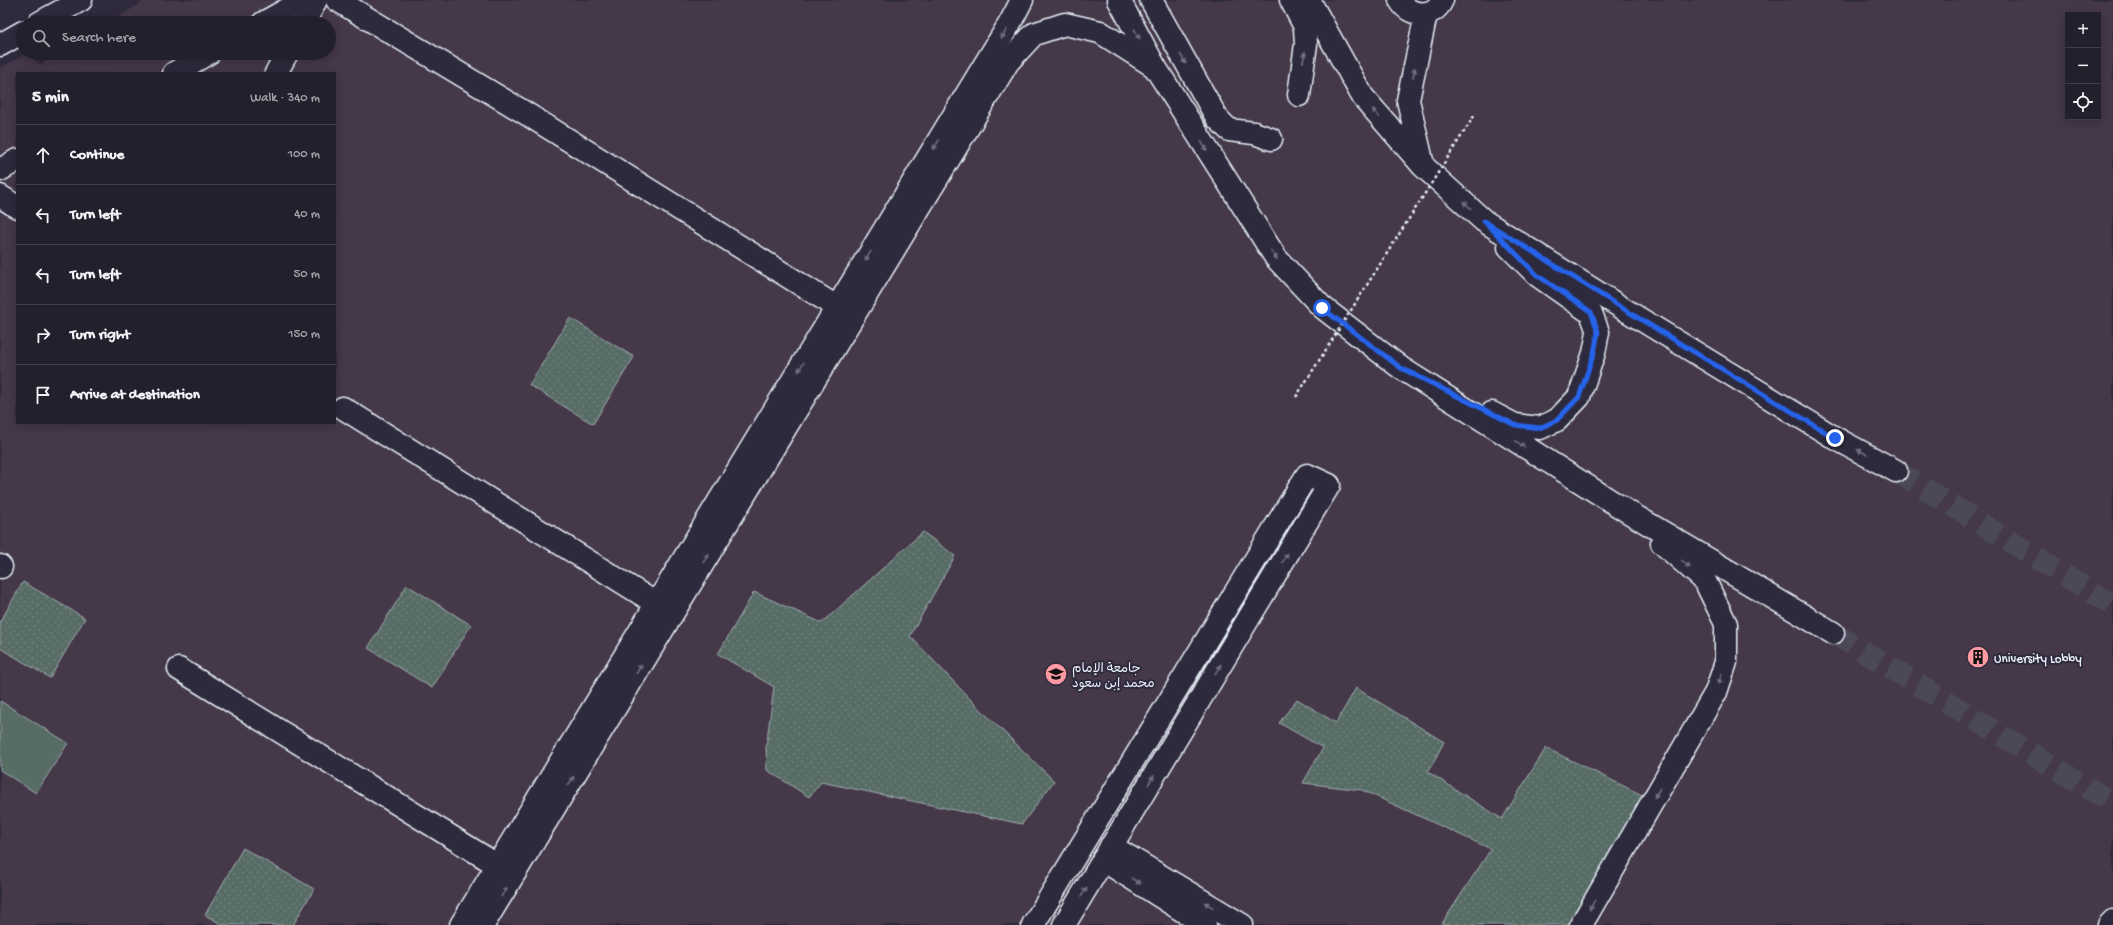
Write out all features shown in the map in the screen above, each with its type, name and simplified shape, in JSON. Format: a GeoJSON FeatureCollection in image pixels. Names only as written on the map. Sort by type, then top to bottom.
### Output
{"type":"FeatureCollection","features":[{"type":"Feature","properties":{"kind":"street"},"geometry":{"type":"LineString","coordinates":[[52,16],[81,0]]}},
{"type":"Feature","properties":{"kind":"street"},"geometry":{"type":"LineString","coordinates":[[275,16],[304,0]]}},
{"type":"Feature","properties":{"kind":"street"},"geometry":{"type":"LineString","coordinates":[[308,16],[316,0]]}},
{"type":"Feature","properties":{"kind":"street"},"geometry":{"type":"LineString","coordinates":[[338,0],[529,115],[845,312]]}},
{"type":"Feature","properties":{"kind":"street"},"geometry":{"type":"LineString","coordinates":[[483,925],[845,312],[1022,0]]}},
{"type":"Feature","properties":{"kind":"street"},"geometry":{"type":"LineString","coordinates":[[1118,0],[1155,67],[1276,258],[1322,308],[1401,368],[1625,510],[1833,633]]}},
{"type":"Feature","properties":{"kind":"street"},"geometry":{"type":"LineString","coordinates":[[1151,0],[1216,118],[1230,130],[1254,133],[1271,139]]}},
{"type":"Feature","properties":{"kind":"street"},"geometry":{"type":"LineString","coordinates":[[1291,0],[1306,27],[1306,44],[1299,95]]}},
{"type":"Feature","properties":{"kind":"street"},"geometry":{"type":"LineString","coordinates":[[1309,0],[1363,97],[1423,166],[1484,221],[1537,275],[1591,312],[1598,332],[1594,353],[1579,397],[1557,420],[1540,428],[1515,425],[1401,368]]}},
{"type":"Feature","properties":{"kind":"street"},"geometry":{"type":"LineString","coordinates":[[1400,0],[1409,10],[1414,13],[1434,7]]}},
{"type":"Feature","properties":{"kind":"street"},"geometry":{"type":"LineString","coordinates":[[1423,166],[1408,100],[1434,7]]}},
{"type":"Feature","properties":{"kind":"street"},"geometry":{"type":"LineString","coordinates":[[461,925],[656,604],[1008,62],[1034,34],[1065,24],[1100,32],[1155,67]]}},
{"type":"Feature","properties":{"kind":"street"},"geometry":{"type":"LineString","coordinates":[[0,45],[16,36]]}},
{"type":"Feature","properties":{"kind":"street"},"geometry":{"type":"LineString","coordinates":[[176,72],[197,60]]}},
{"type":"Feature","properties":{"kind":"street"},"geometry":{"type":"LineString","coordinates":[[277,72],[283,60]]}},
{"type":"Feature","properties":{"kind":"street"},"geometry":{"type":"LineString","coordinates":[[0,170],[16,161]]}},
{"type":"Feature","properties":{"kind":"street"},"geometry":{"type":"LineString","coordinates":[[0,196],[16,206]]}},
{"type":"Feature","properties":{"kind":"street"},"geometry":{"type":"LineString","coordinates":[[1484,221],[1627,311],[1835,438],[1896,471]]}},
{"type":"Feature","properties":{"kind":"street"},"geometry":{"type":"LineString","coordinates":[[343,408],[656,604]]}},
{"type":"Feature","properties":{"kind":"street"},"geometry":{"type":"LineString","coordinates":[[1033,925],[1307,475],[1329,486],[1064,925]]}},
{"type":"Feature","properties":{"kind":"street"},"geometry":{"type":"LineString","coordinates":[[1581,925],[1716,692],[1726,662],[1726,624],[1705,582],[1625,510]]}},
{"type":"Feature","properties":{"kind":"street"},"geometry":{"type":"LineString","coordinates":[[179,669],[497,865]]}},
{"type":"Feature","properties":{"kind":"street"},"geometry":{"type":"LineString","coordinates":[[1107,853],[1205,925]]}},
{"type":"Feature","properties":{"kind":"street"},"geometry":{"type":"LineString","coordinates":[[1107,853],[1242,925]]}},
{"type":"Feature","properties":{"kind":"street"},"geometry":{"type":"LineString","coordinates":[[2109,925],[2113,921]]}},
{"type":"Feature","properties":{"kind":"path"},"geometry":{"type":"LineString","coordinates":[[1296,397],[1474,116]]}},
{"type":"Feature","properties":{"kind":"shaded area","name":"جامعة الإمام محمد إبن سعود"},"geometry":{"type":"Polygon","coordinates":[[[146,0],[2113,0],[2113,925],[0,925],[0,68],[16,59],[35,60],[40,65],[48,60],[336,60],[336,16],[120,16],[146,0]]]}},
{"type":"Feature","properties":{"kind":"green space"},"geometry":{"type":"Polygon","coordinates":[[[570,318],[634,357],[593,424],[529,385],[570,318]]]}},
{"type":"Feature","properties":{"kind":"green space"},"geometry":{"type":"Polygon","coordinates":[[[923,532],[955,556],[910,636],[971,700],[1054,781],[1022,824],[821,782],[809,797],[767,770],[766,747],[774,687],[718,654],[754,592],[822,623],[923,532]]]}},
{"type":"Feature","properties":{"kind":"green space"},"geometry":{"type":"Polygon","coordinates":[[[23,582],[85,618],[50,678],[0,648],[0,622],[23,582]]]}},
{"type":"Feature","properties":{"kind":"green space"},"geometry":{"type":"Polygon","coordinates":[[[407,585],[471,625],[432,688],[368,648],[407,585]]]}},
{"type":"Feature","properties":{"kind":"green space"},"geometry":{"type":"Polygon","coordinates":[[[1356,688],[1444,742],[1428,772],[1502,819],[1546,748],[1648,798],[1572,925],[1441,925],[1491,849],[1362,790],[1303,783],[1323,748],[1279,723],[1297,699],[1336,723],[1356,688]]]}},
{"type":"Feature","properties":{"kind":"green space"},"geometry":{"type":"Polygon","coordinates":[[[0,701],[68,743],[36,793],[0,770],[0,701]]]}},
{"type":"Feature","properties":{"kind":"green space"},"geometry":{"type":"Polygon","coordinates":[[[243,848],[314,889],[293,925],[223,925],[205,915],[243,848]]]}},
{"type":"Feature","properties":{"kind":"tunnel"},"geometry":{"type":"LineString","coordinates":[[1896,471],[2113,605]]}},
{"type":"Feature","properties":{"kind":"tunnel"},"geometry":{"type":"LineString","coordinates":[[1833,633],[2113,803]]}},
{"type":"Feature","properties":{"kind":"place","name":"University Lobby"},"geometry":{"type":"Point","coordinates":[1978,657]}},
{"type":"Feature","properties":{"kind":"place","name":"جامعة الإمام محمد إبن سعود"},"geometry":{"type":"Point","coordinates":[1056,674]}},
{"type":"Feature","properties":{"kind":"route"},"geometry":{"type":"LineString","coordinates":[[1322,308],[1401,368],[1515,425],[1540,428],[1557,420],[1579,397],[1594,353],[1598,332],[1591,312],[1537,275],[1484,221],[1627,311],[1835,438]]}}]}
